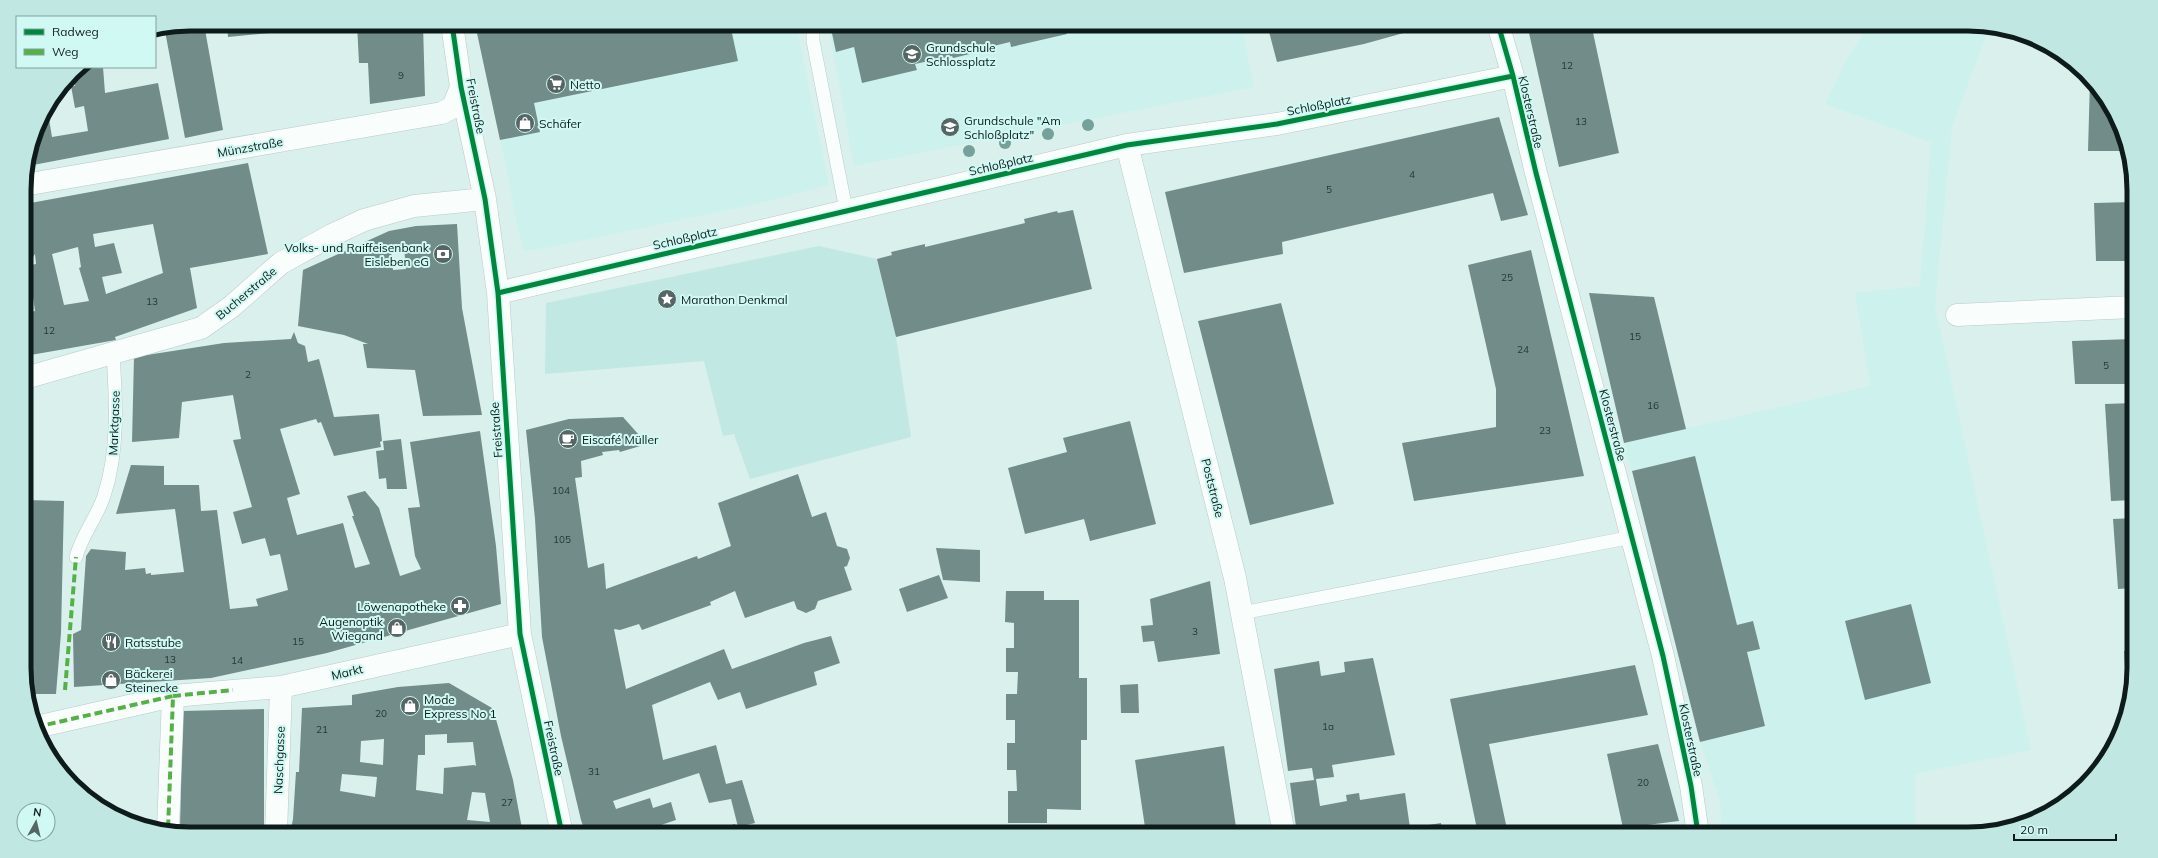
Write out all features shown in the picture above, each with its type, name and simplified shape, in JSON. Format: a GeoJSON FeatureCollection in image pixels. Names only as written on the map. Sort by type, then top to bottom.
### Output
{"type":"FeatureCollection","features":[{"type":"Feature","properties":{"kind":"street","name":"Freistraße"},"geometry":{"type":"LineString","coordinates":[[453,31],[461,87],[485,199],[498,293],[520,634],[561,827]]}},
{"type":"Feature","properties":{"kind":"street","name":"Klosterstraße"},"geometry":{"type":"LineString","coordinates":[[1500,31],[1513,76],[1536,173],[1663,656],[1691,786],[1697,827]]}},
{"type":"Feature","properties":{"kind":"street","name":"Schloßplatz"},"geometry":{"type":"LineString","coordinates":[[498,293],[1127,145],[1277,124],[1513,76]]}},
{"type":"Feature","properties":{"kind":"street","name":"Münzstraße"},"geometry":{"type":"LineString","coordinates":[[31,184],[442,113],[453,107],[461,87]]}},
{"type":"Feature","properties":{"kind":"street","name":"Poststraße"},"geometry":{"type":"LineString","coordinates":[[1127,145],[1234,571],[1283,827]]}},
{"type":"Feature","properties":{"kind":"street","name":"Bucherstraße"},"geometry":{"type":"LineString","coordinates":[[31,376],[201,328],[231,307],[281,263],[332,235],[364,220],[414,206],[485,199]]}},
{"type":"Feature","properties":{"kind":"street"},"geometry":{"type":"LineString","coordinates":[[1957,315],[2127,307]]}},
{"type":"Feature","properties":{"kind":"street","name":"Markt"},"geometry":{"type":"LineString","coordinates":[[42,726],[173,696],[281,687],[520,634]]}},
{"type":"Feature","properties":{"kind":"street","name":"Naschgasse"},"geometry":{"type":"LineString","coordinates":[[276,827],[281,687]]}},
{"type":"Feature","properties":{"kind":"street"},"geometry":{"type":"LineString","coordinates":[[168,826],[173,696]]}},
{"type":"Feature","properties":{"kind":"lane"},"geometry":{"type":"LineString","coordinates":[[813,31],[813,41],[846,210]]}},
{"type":"Feature","properties":{"kind":"lane","name":"Marktgasse"},"geometry":{"type":"LineString","coordinates":[[76,557],[84,535],[102,504],[114,456],[115,435],[113,353]]}},
{"type":"Feature","properties":{"kind":"lane"},"geometry":{"type":"LineString","coordinates":[[1242,613],[1632,538]]}},
{"type":"Feature","properties":{"kind":"shaded area"},"geometry":{"type":"Polygon","coordinates":[[[477,31],[797,31],[829,185],[747,206],[551,247],[524,251],[517,227],[507,171],[477,31]]]}},
{"type":"Feature","properties":{"kind":"shaded area","name":"Grundschule \"Am Schloßplatz\""},"geometry":{"type":"Polygon","coordinates":[[[829,31],[1242,31],[1254,87],[854,166],[829,31]]]}},
{"type":"Feature","properties":{"kind":"shaded area"},"geometry":{"type":"Polygon","coordinates":[[[1865,31],[1988,32],[1952,127],[1935,306],[2031,750],[1915,774],[1915,827],[1722,827],[1720,802],[1700,742],[1765,726],[1747,652],[1760,648],[1753,621],[1737,625],[1695,456],[1632,471],[1624,443],[1870,386],[1855,293],[1920,286],[1931,142],[1825,104],[1847,59],[1865,31]]]}},
{"type":"Feature","properties":{"kind":"shaded area"},"geometry":{"type":"Polygon","coordinates":[[[819,246],[877,259],[896,337],[911,437],[750,479],[734,434],[723,436],[704,361],[545,374],[546,303],[819,246]]]}},
{"type":"Feature","properties":{"kind":"building"},"geometry":{"type":"Polygon","coordinates":[[[205,31],[223,130],[185,138],[165,33],[205,31]]]}},
{"type":"Feature","properties":{"kind":"building"},"geometry":{"type":"Polygon","coordinates":[[[228,31],[280,32],[228,37],[228,31]]]}},
{"type":"Feature","properties":{"kind":"building"},"geometry":{"type":"Polygon","coordinates":[[[357,31],[423,31],[425,96],[370,104],[368,63],[359,63],[357,31]]]}},
{"type":"Feature","properties":{"kind":"building","name":"Netto"},"geometry":{"type":"Polygon","coordinates":[[[477,31],[732,31],[738,61],[534,103],[540,132],[500,140],[477,31]]]}},
{"type":"Feature","properties":{"kind":"building","name":"Grundschule Schlossplatz"},"geometry":{"type":"Polygon","coordinates":[[[832,31],[1066,31],[1067,34],[1011,47],[1010,42],[973,51],[974,53],[953,58],[952,56],[915,64],[917,70],[862,83],[854,47],[836,52],[832,31]]]}},
{"type":"Feature","properties":{"kind":"building"},"geometry":{"type":"Polygon","coordinates":[[[1269,31],[1411,31],[1364,44],[1277,62],[1269,31]]]}},
{"type":"Feature","properties":{"kind":"building"},"geometry":{"type":"Polygon","coordinates":[[[1529,31],[1593,31],[1619,153],[1559,167],[1529,31]]]}},
{"type":"Feature","properties":{"kind":"building"},"geometry":{"type":"Polygon","coordinates":[[[88,68],[103,68],[105,93],[158,83],[169,139],[33,165],[39,139],[49,117],[52,137],[88,131],[84,106],[75,108],[71,86],[75,86],[74,82],[88,68]]]}},
{"type":"Feature","properties":{"kind":"building"},"geometry":{"type":"Polygon","coordinates":[[[2090,88],[2111,120],[2122,151],[2088,151],[2090,88]]]}},
{"type":"Feature","properties":{"kind":"building"},"geometry":{"type":"Polygon","coordinates":[[[1499,117],[1528,215],[1501,221],[1493,193],[1282,242],[1283,254],[1184,273],[1165,192],[1499,117]]]}},
{"type":"Feature","properties":{"kind":"building"},"geometry":{"type":"Polygon","coordinates":[[[248,163],[268,254],[190,268],[197,308],[115,337],[116,340],[31,355],[31,312],[35,311],[31,283],[31,265],[36,264],[35,254],[31,260],[31,203],[248,163]],[[153,224],[93,234],[95,247],[114,243],[122,273],[102,277],[106,294],[163,273],[153,224]],[[78,247],[52,254],[64,305],[89,301],[79,268],[81,267],[78,247]]]}},
{"type":"Feature","properties":{"kind":"building"},"geometry":{"type":"Polygon","coordinates":[[[2127,202],[2127,261],[2096,261],[2094,203],[2127,202]]]}},
{"type":"Feature","properties":{"kind":"building"},"geometry":{"type":"Polygon","coordinates":[[[1073,210],[1092,289],[896,337],[877,259],[892,255],[891,252],[925,244],[925,247],[1025,223],[1024,219],[1057,211],[1058,213],[1073,210]]]}},
{"type":"Feature","properties":{"kind":"building"},"geometry":{"type":"Polygon","coordinates":[[[457,224],[462,308],[482,415],[423,416],[415,370],[367,368],[363,344],[368,344],[344,335],[298,326],[303,270],[389,231],[416,226],[457,224]],[[404,247],[391,249],[393,270],[406,269],[404,247]]]}},
{"type":"Feature","properties":{"kind":"building"},"geometry":{"type":"Polygon","coordinates":[[[1531,250],[1584,476],[1414,501],[1402,443],[1496,427],[1496,389],[1468,265],[1531,250]]]}},
{"type":"Feature","properties":{"kind":"building"},"geometry":{"type":"Polygon","coordinates":[[[1589,293],[1654,297],[1686,429],[1624,443],[1589,293]]]}},
{"type":"Feature","properties":{"kind":"building"},"geometry":{"type":"Polygon","coordinates":[[[1281,303],[1334,504],[1250,525],[1198,321],[1281,303]]]}},
{"type":"Feature","properties":{"kind":"building"},"geometry":{"type":"Polygon","coordinates":[[[294,332],[298,343],[305,346],[308,362],[319,359],[334,417],[379,414],[382,441],[380,442],[381,447],[334,456],[321,422],[318,423],[316,419],[280,429],[300,494],[287,498],[297,535],[343,523],[355,568],[370,564],[352,516],[354,516],[347,496],[365,491],[379,508],[400,576],[421,569],[415,556],[408,508],[420,507],[410,442],[480,431],[496,546],[501,604],[327,653],[211,678],[74,687],[73,634],[81,630],[86,556],[91,549],[126,552],[125,570],[145,568],[146,574],[151,573],[151,575],[184,572],[175,509],[116,514],[131,465],[164,466],[164,485],[199,485],[201,511],[217,510],[230,609],[258,606],[256,599],[288,590],[280,554],[270,556],[265,538],[242,544],[233,512],[252,507],[233,440],[241,439],[233,395],[182,402],[179,438],[132,442],[134,357],[224,343],[291,339],[294,332]]]}},
{"type":"Feature","properties":{"kind":"building"},"geometry":{"type":"Polygon","coordinates":[[[2127,339],[2127,384],[2075,384],[2072,341],[2127,339]]]}},
{"type":"Feature","properties":{"kind":"building"},"geometry":{"type":"Polygon","coordinates":[[[2127,403],[2127,500],[2111,501],[2105,404],[2127,403]]]}},
{"type":"Feature","properties":{"kind":"building"},"geometry":{"type":"Polygon","coordinates":[[[623,417],[647,444],[620,452],[619,450],[602,452],[603,455],[581,461],[582,477],[575,478],[588,568],[604,563],[606,589],[697,556],[698,559],[731,546],[718,503],[798,474],[812,517],[826,512],[837,546],[847,549],[850,558],[847,566],[844,567],[852,590],[818,601],[815,609],[806,613],[797,609],[794,601],[745,618],[735,591],[710,602],[711,605],[642,630],[639,624],[620,630],[614,629],[626,689],[724,649],[732,669],[804,643],[831,636],[840,663],[814,672],[817,685],[746,709],[740,692],[718,700],[710,682],[652,705],[663,760],[716,745],[726,784],[742,780],[755,823],[738,827],[731,799],[709,803],[699,773],[613,801],[616,809],[650,798],[653,808],[671,802],[676,820],[658,827],[584,827],[561,736],[542,637],[535,519],[526,430],[569,419],[623,417]]]}},
{"type":"Feature","properties":{"kind":"building"},"geometry":{"type":"Polygon","coordinates":[[[1130,421],[1156,524],[1090,541],[1084,519],[1025,534],[1008,468],[1067,452],[1063,438],[1130,421]]]}},
{"type":"Feature","properties":{"kind":"building"},"geometry":{"type":"Polygon","coordinates":[[[401,439],[407,489],[387,489],[386,478],[379,479],[376,451],[384,450],[383,441],[401,439]]]}},
{"type":"Feature","properties":{"kind":"building"},"geometry":{"type":"Polygon","coordinates":[[[1695,456],[1737,625],[1753,621],[1760,649],[1747,652],[1765,726],[1700,742],[1632,471],[1695,456]]]}},
{"type":"Feature","properties":{"kind":"building"},"geometry":{"type":"Polygon","coordinates":[[[31,500],[64,501],[61,633],[56,694],[33,694],[32,689],[31,500]]]}},
{"type":"Feature","properties":{"kind":"building"},"geometry":{"type":"Polygon","coordinates":[[[2127,518],[2127,588],[2118,589],[2113,519],[2127,518]]]}},
{"type":"Feature","properties":{"kind":"building"},"geometry":{"type":"Polygon","coordinates":[[[936,548],[980,550],[980,582],[943,580],[936,548]]]}},
{"type":"Feature","properties":{"kind":"building"},"geometry":{"type":"Polygon","coordinates":[[[939,575],[948,598],[907,612],[899,589],[939,575]]]}},
{"type":"Feature","properties":{"kind":"building"},"geometry":{"type":"Polygon","coordinates":[[[1210,581],[1220,654],[1158,662],[1154,641],[1143,642],[1141,626],[1153,625],[1150,599],[1210,581]]]}},
{"type":"Feature","properties":{"kind":"building"},"geometry":{"type":"Polygon","coordinates":[[[1006,591],[1044,591],[1044,600],[1079,600],[1079,678],[1087,678],[1087,740],[1081,740],[1081,810],[1047,809],[1047,823],[1008,823],[1008,791],[1017,791],[1016,770],[1007,770],[1007,743],[1015,743],[1015,720],[1006,720],[1006,694],[1017,694],[1018,672],[1006,672],[1006,648],[1014,648],[1014,623],[1005,622],[1006,591]]]}},
{"type":"Feature","properties":{"kind":"building"},"geometry":{"type":"Polygon","coordinates":[[[1911,604],[1931,683],[1865,700],[1845,621],[1911,604]]]}},
{"type":"Feature","properties":{"kind":"building"},"geometry":{"type":"Polygon","coordinates":[[[2124,651],[2127,651],[2126,688],[2124,651]]]}},
{"type":"Feature","properties":{"kind":"building"},"geometry":{"type":"Polygon","coordinates":[[[1373,658],[1395,755],[1332,765],[1334,777],[1316,779],[1320,806],[1347,801],[1346,795],[1359,793],[1360,800],[1405,793],[1410,827],[1296,827],[1290,783],[1314,780],[1312,768],[1288,771],[1274,669],[1319,661],[1321,676],[1345,672],[1344,662],[1373,658]]]}},
{"type":"Feature","properties":{"kind":"building"},"geometry":{"type":"Polygon","coordinates":[[[1635,665],[1648,715],[1489,744],[1507,827],[1477,827],[1450,699],[1635,665]]]}},
{"type":"Feature","properties":{"kind":"building"},"geometry":{"type":"Polygon","coordinates":[[[449,683],[492,708],[513,780],[522,827],[291,827],[296,772],[299,772],[302,708],[352,705],[352,695],[398,687],[449,683]],[[447,734],[425,735],[425,755],[418,755],[416,790],[443,794],[444,768],[476,766],[473,742],[447,743],[447,734]],[[384,739],[361,741],[360,762],[383,765],[384,739]],[[342,774],[340,791],[375,797],[377,777],[342,774]],[[472,792],[467,820],[490,822],[485,793],[472,792]]]}},
{"type":"Feature","properties":{"kind":"building"},"geometry":{"type":"Polygon","coordinates":[[[1138,684],[1139,713],[1121,713],[1120,685],[1138,684]]]}},
{"type":"Feature","properties":{"kind":"building"},"geometry":{"type":"Polygon","coordinates":[[[264,709],[264,827],[180,827],[182,711],[264,709]]]}},
{"type":"Feature","properties":{"kind":"building"},"geometry":{"type":"Polygon","coordinates":[[[1658,744],[1679,821],[1623,827],[1607,754],[1658,744]]]}},
{"type":"Feature","properties":{"kind":"building"},"geometry":{"type":"Polygon","coordinates":[[[1224,746],[1236,827],[1145,827],[1135,760],[1224,746]]]}},
{"type":"Feature","properties":{"kind":"building"},"geometry":{"type":"Polygon","coordinates":[[[1441,823],[1442,827],[1416,827],[1441,823]]]}},
{"type":"Feature","properties":{"kind":"building"},"geometry":{"type":"Polygon","coordinates":[[[735,824],[736,827],[725,827],[735,824]]]}},
{"type":"Feature","properties":{"kind":"building"},"geometry":{"type":"Polygon","coordinates":[[[983,826],[983,827],[954,827],[983,826]]]}},
{"type":"Feature","properties":{"kind":"marked path"},"geometry":{"type":"LineString","coordinates":[[65,690],[76,557]]}},
{"type":"Feature","properties":{"kind":"marked path"},"geometry":{"type":"LineString","coordinates":[[173,696],[233,690]]}},
{"type":"Feature","properties":{"kind":"marked path"},"geometry":{"type":"LineString","coordinates":[[42,726],[173,696],[168,826]]}},
{"type":"Feature","properties":{"kind":"cycle path"},"geometry":{"type":"LineString","coordinates":[[453,31],[461,87],[485,199],[498,293],[520,634],[561,827]]}},
{"type":"Feature","properties":{"kind":"cycle path"},"geometry":{"type":"LineString","coordinates":[[1500,31],[1513,76],[1536,173],[1663,656],[1691,786],[1697,827]]}},
{"type":"Feature","properties":{"kind":"cycle path"},"geometry":{"type":"LineString","coordinates":[[498,293],[1127,145],[1277,124],[1513,76]]}},
{"type":"Feature","properties":{"kind":"place","name":"Grundschule Schlossplatz"},"geometry":{"type":"Point","coordinates":[912,54]}},
{"type":"Feature","properties":{"kind":"place","name":"Netto"},"geometry":{"type":"Point","coordinates":[556,84]}},
{"type":"Feature","properties":{"kind":"place","name":"Schäfer"},"geometry":{"type":"Point","coordinates":[525,123]}},
{"type":"Feature","properties":{"kind":"place","name":"Grundschule \"Am Schloßplatz\""},"geometry":{"type":"Point","coordinates":[950,127]}},
{"type":"Feature","properties":{"kind":"place","name":"Volks- und Raiffeisenbank Eisleben eG"},"geometry":{"type":"Point","coordinates":[443,254]}},
{"type":"Feature","properties":{"kind":"place","name":"Marathon Denkmal"},"geometry":{"type":"Point","coordinates":[667,299]}},
{"type":"Feature","properties":{"kind":"place","name":"Eiscafé Müller"},"geometry":{"type":"Point","coordinates":[568,439]}},
{"type":"Feature","properties":{"kind":"place","name":"Löwenapotheke"},"geometry":{"type":"Point","coordinates":[460,606]}},
{"type":"Feature","properties":{"kind":"place","name":"Augenoptik Wiegand"},"geometry":{"type":"Point","coordinates":[397,628]}},
{"type":"Feature","properties":{"kind":"place","name":"Ratsstube"},"geometry":{"type":"Point","coordinates":[111,642]}},
{"type":"Feature","properties":{"kind":"place","name":"Bäckerei Steinecke"},"geometry":{"type":"Point","coordinates":[111,680]}},
{"type":"Feature","properties":{"kind":"place","name":"Mode Express No 1"},"geometry":{"type":"Point","coordinates":[410,706]}}]}
